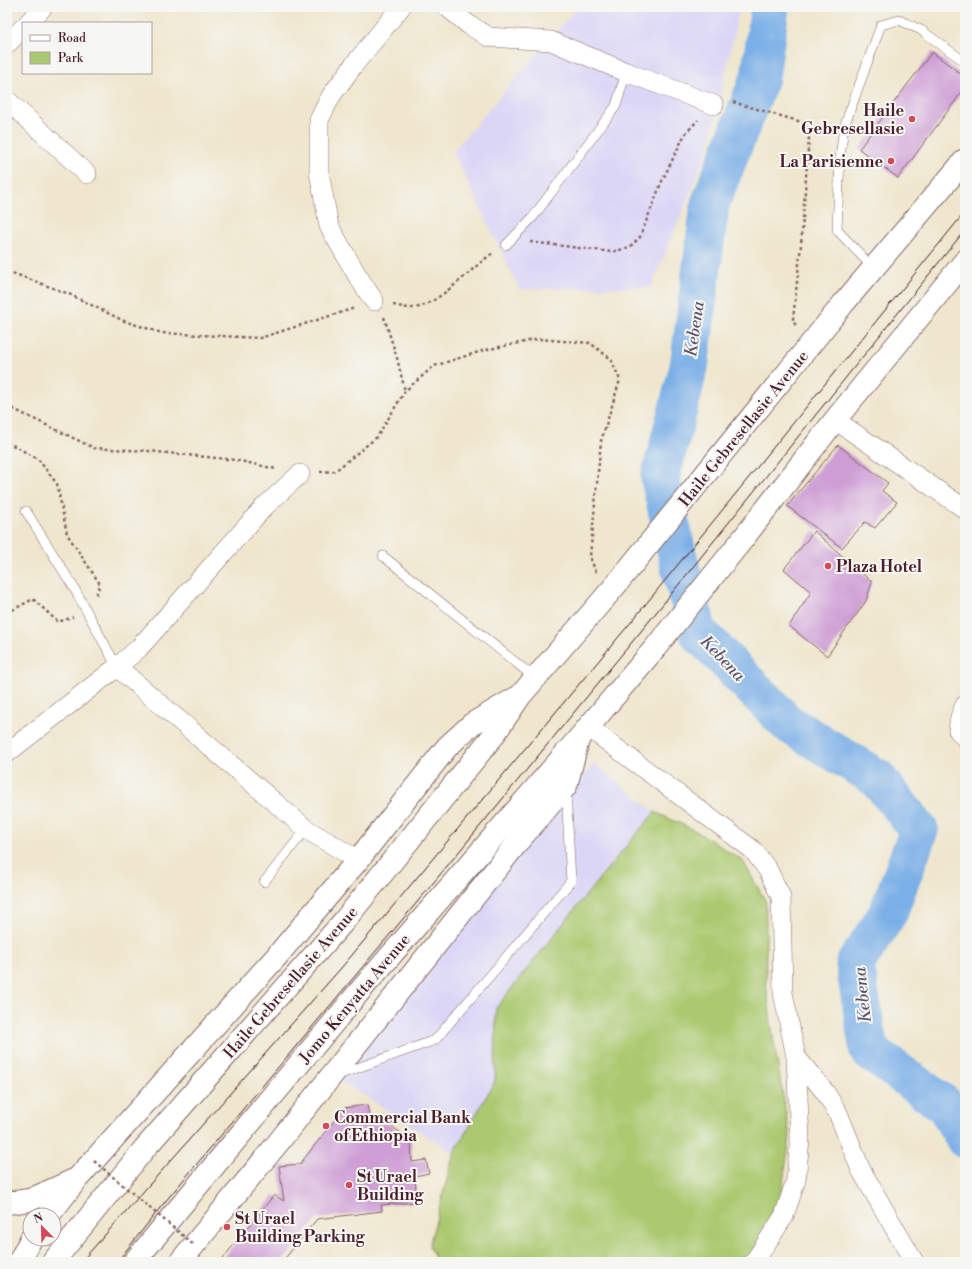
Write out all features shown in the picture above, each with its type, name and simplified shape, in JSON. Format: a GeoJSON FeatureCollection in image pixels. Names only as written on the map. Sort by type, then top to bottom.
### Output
{"type":"FeatureCollection","features":[{"type":"Feature","properties":{"kind":"main road","name":"Haile Gebresellasie Avenue"},"geometry":{"type":"LineString","coordinates":[[53,1262],[145,1148],[344,921],[493,736],[520,696],[610,592],[804,353],[965,160]]}},
{"type":"Feature","properties":{"kind":"main road"},"geometry":{"type":"LineString","coordinates":[[835,420],[965,261]]}},
{"type":"Feature","properties":{"kind":"main road","name":"Jomo Kenyatta Avenue"},"geometry":{"type":"LineString","coordinates":[[134,1262],[359,992],[654,648],[742,540],[835,420]]}},
{"type":"Feature","properties":{"kind":"main road","name":"Haile Gebresellasie Avenue"},"geometry":{"type":"LineString","coordinates":[[55,1207],[77,1179],[277,956],[358,860],[447,747],[472,724],[520,696]]}},
{"type":"Feature","properties":{"kind":"main road"},"geometry":{"type":"LineString","coordinates":[[180,1262],[330,1078],[512,850],[566,786],[583,732]]}},
{"type":"Feature","properties":{"kind":"main road"},"geometry":{"type":"LineString","coordinates":[[7,1203],[30,1200],[77,1179]]}},
{"type":"Feature","properties":{"kind":"main road"},"geometry":{"type":"LineString","coordinates":[[19,1262],[27,1247]]}},
{"type":"Feature","properties":{"kind":"street"},"geometry":{"type":"LineString","coordinates":[[29,22],[43,7]]}},
{"type":"Feature","properties":{"kind":"street"},"geometry":{"type":"LineString","coordinates":[[374,301],[329,226],[319,172],[319,120],[336,90],[401,7]]}},
{"type":"Feature","properties":{"kind":"street"},"geometry":{"type":"LineString","coordinates":[[447,7],[469,25],[489,37],[551,41],[626,72],[714,105]]}},
{"type":"Feature","properties":{"kind":"street"},"geometry":{"type":"LineString","coordinates":[[7,44],[22,29]]}},
{"type":"Feature","properties":{"kind":"street"},"geometry":{"type":"LineString","coordinates":[[7,100],[88,174]]}},
{"type":"Feature","properties":{"kind":"street"},"geometry":{"type":"LineString","coordinates":[[835,420],[965,510]]}},
{"type":"Feature","properties":{"kind":"street"},"geometry":{"type":"LineString","coordinates":[[7,753],[139,648],[264,507],[300,474]]}},
{"type":"Feature","properties":{"kind":"street"},"geometry":{"type":"LineString","coordinates":[[117,667],[306,829],[358,860]]}},
{"type":"Feature","properties":{"kind":"street"},"geometry":{"type":"LineString","coordinates":[[965,705],[960,717],[958,730],[965,738]]}},
{"type":"Feature","properties":{"kind":"street"},"geometry":{"type":"LineString","coordinates":[[583,732],[753,850],[768,870],[781,897],[783,993],[796,1057],[800,1139],[796,1180],[784,1216],[754,1262]]}},
{"type":"Feature","properties":{"kind":"street"},"geometry":{"type":"LineString","coordinates":[[796,1057],[825,1092],[838,1113],[861,1170],[914,1262]]}},
{"type":"Feature","properties":{"kind":"lane"},"geometry":{"type":"LineString","coordinates":[[874,269],[837,230],[840,157],[844,127],[881,25],[899,20],[921,30],[965,62]]}},
{"type":"Feature","properties":{"kind":"lane"},"geometry":{"type":"LineString","coordinates":[[506,245],[533,217],[616,106],[626,72]]}},
{"type":"Feature","properties":{"kind":"lane"},"geometry":{"type":"LineString","coordinates":[[26,511],[74,588],[117,667]]}},
{"type":"Feature","properties":{"kind":"lane"},"geometry":{"type":"LineString","coordinates":[[383,556],[535,678]]}},
{"type":"Feature","properties":{"kind":"lane"},"geometry":{"type":"LineString","coordinates":[[330,1078],[435,1040],[571,881],[566,786]]}},
{"type":"Feature","properties":{"kind":"lane"},"geometry":{"type":"LineString","coordinates":[[264,882],[306,829]]}},
{"type":"Feature","properties":{"kind":"path"},"geometry":{"type":"LineString","coordinates":[[735,102],[805,123],[809,137],[801,245],[793,319],[804,353]]}},
{"type":"Feature","properties":{"kind":"path"},"geometry":{"type":"LineString","coordinates":[[7,271],[69,294],[124,321],[162,333],[260,338],[374,301],[412,309],[429,303],[460,282],[490,255],[506,245],[529,242],[612,252],[630,247],[640,237],[662,181],[685,134],[714,105]]}},
{"type":"Feature","properties":{"kind":"path"},"geometry":{"type":"LineString","coordinates":[[384,317],[397,358],[405,391]]}},
{"type":"Feature","properties":{"kind":"path"},"geometry":{"type":"LineString","coordinates":[[7,406],[94,448],[148,451],[236,460],[300,474],[335,471],[377,437],[405,391],[434,366],[485,350],[539,339],[590,343],[611,359],[620,380],[601,441],[590,557],[610,592]]}},
{"type":"Feature","properties":{"kind":"path"},"geometry":{"type":"LineString","coordinates":[[94,1161],[194,1245]]}},
{"type":"Feature","properties":{"kind":"shaded area"},"geometry":{"type":"Polygon","coordinates":[[[578,7],[728,7],[739,12],[708,149],[651,287],[519,289],[453,151],[578,7]]]}},
{"type":"Feature","properties":{"kind":"shaded area"},"geometry":{"type":"Polygon","coordinates":[[[594,763],[655,812],[598,880],[496,1008],[495,1081],[454,1153],[337,1078],[594,763]]]}},
{"type":"Feature","properties":{"kind":"green space"},"geometry":{"type":"Polygon","coordinates":[[[655,812],[696,831],[743,861],[766,902],[766,983],[772,1031],[790,1137],[779,1209],[746,1262],[437,1262],[429,1246],[454,1153],[495,1081],[496,1008],[598,880],[655,812]]]}},
{"type":"Feature","properties":{"kind":"building","name":"Haile Gebresellasie"},"geometry":{"type":"Polygon","coordinates":[[[932,52],[965,77],[965,88],[898,178],[859,149],[932,52]]]}},
{"type":"Feature","properties":{"kind":"building"},"geometry":{"type":"Polygon","coordinates":[[[838,445],[888,483],[882,491],[897,502],[875,528],[865,522],[842,548],[787,506],[838,445]]]}},
{"type":"Feature","properties":{"kind":"building"},"geometry":{"type":"Polygon","coordinates":[[[814,531],[872,582],[866,601],[827,656],[789,626],[811,592],[784,569],[814,531]]]}},
{"type":"Feature","properties":{"kind":"building","name":"St Urael Building"},"geometry":{"type":"Polygon","coordinates":[[[367,1105],[371,1125],[387,1123],[411,1140],[412,1162],[426,1160],[429,1173],[415,1176],[417,1202],[381,1205],[382,1211],[317,1219],[282,1262],[220,1262],[274,1195],[284,1201],[279,1166],[300,1164],[344,1108],[367,1105]]]}},
{"type":"Feature","properties":{"kind":"waterway","name":"Kebena"},"geometry":{"type":"LineString","coordinates":[[770,7],[760,77],[710,204],[689,367],[660,478],[680,567],[698,632],[787,723],[877,778],[919,830],[888,913],[855,964],[869,1051],[945,1105],[965,1139]]}},
{"type":"Feature","properties":{"kind":"tram line"},"geometry":{"type":"LineString","coordinates":[[81,1262],[342,967],[632,621],[965,212]]}},
{"type":"Feature","properties":{"kind":"tram line"},"geometry":{"type":"LineString","coordinates":[[117,1262],[164,1203],[429,888],[642,630],[965,230]]}},
{"type":"Feature","properties":{"kind":"place","name":"Haile Gebresellasie"},"geometry":{"type":"Point","coordinates":[912,119]}},
{"type":"Feature","properties":{"kind":"place","name":"La Parisienne"},"geometry":{"type":"Point","coordinates":[891,161]}},
{"type":"Feature","properties":{"kind":"place","name":"Plaza Hotel"},"geometry":{"type":"Point","coordinates":[828,566]}},
{"type":"Feature","properties":{"kind":"place","name":"Commercial Bank of Ethiopia"},"geometry":{"type":"Point","coordinates":[326,1126]}},
{"type":"Feature","properties":{"kind":"place","name":"St Urael Building"},"geometry":{"type":"Point","coordinates":[349,1185]}},
{"type":"Feature","properties":{"kind":"place","name":"St Urael Building Parking"},"geometry":{"type":"Point","coordinates":[227,1227]}}]}
